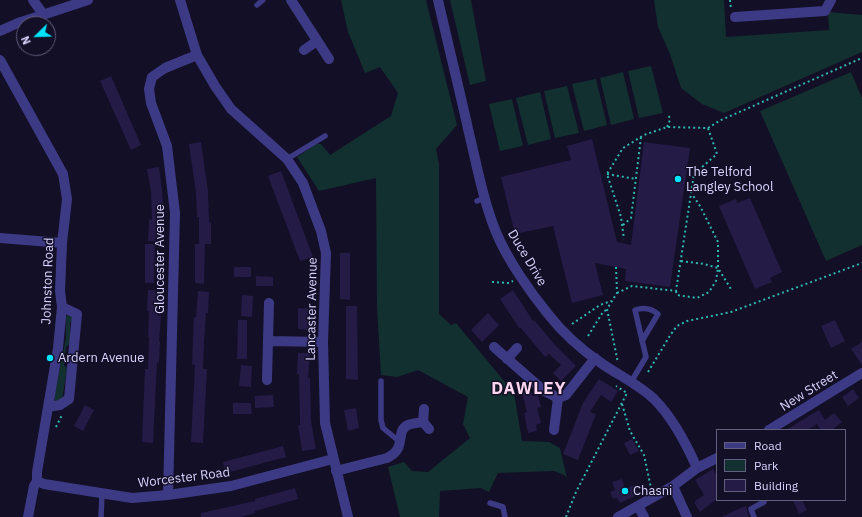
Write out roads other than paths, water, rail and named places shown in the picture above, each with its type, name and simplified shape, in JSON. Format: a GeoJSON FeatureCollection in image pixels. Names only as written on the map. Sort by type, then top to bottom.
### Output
{"type":"FeatureCollection","features":[{"type":"Feature","properties":{"kind":"street"},"geometry":{"type":"LineString","coordinates":[[33,0],[43,14]]}},
{"type":"Feature","properties":{"kind":"street"},"geometry":{"type":"LineString","coordinates":[[0,30],[43,14],[88,0]]}},
{"type":"Feature","properties":{"kind":"street","name":"Lancaster Avenue"},"geometry":{"type":"LineString","coordinates":[[180,0],[197,55],[215,86],[231,109],[288,159],[303,183],[321,231],[326,253],[323,342],[325,423],[348,517]]}},
{"type":"Feature","properties":{"kind":"street"},"geometry":{"type":"LineString","coordinates":[[291,0],[328,59]]}},
{"type":"Feature","properties":{"kind":"street","name":"Duce Drive"},"geometry":{"type":"LineString","coordinates":[[438,0],[481,200],[496,232],[521,277],[548,314],[575,342],[654,400],[667,414],[686,444],[697,468]]}},
{"type":"Feature","properties":{"kind":"street"},"geometry":{"type":"LineString","coordinates":[[735,17],[825,11],[831,0]]}},
{"type":"Feature","properties":{"kind":"street"},"geometry":{"type":"LineString","coordinates":[[304,50],[317,41]]}},
{"type":"Feature","properties":{"kind":"street","name":"Gloucester Avenue"},"geometry":{"type":"LineString","coordinates":[[168,495],[175,213],[167,146],[151,103],[149,89],[152,76],[165,68],[197,55]]}},
{"type":"Feature","properties":{"kind":"street","name":"Johnston Road"},"geometry":{"type":"LineString","coordinates":[[0,60],[63,174],[67,199],[62,243],[60,291],[62,307],[58,348],[36,472],[37,481],[34,486],[28,517]]}},
{"type":"Feature","properties":{"kind":"street"},"geometry":{"type":"LineString","coordinates":[[0,238],[62,243]]}},
{"type":"Feature","properties":{"kind":"street"},"geometry":{"type":"LineString","coordinates":[[267,380],[269,303]]}},
{"type":"Feature","properties":{"kind":"street"},"geometry":{"type":"LineString","coordinates":[[48,407],[60,405],[69,399],[77,314],[62,307]]}},
{"type":"Feature","properties":{"kind":"street"},"geometry":{"type":"LineString","coordinates":[[268,341],[323,342]]}},
{"type":"Feature","properties":{"kind":"street"},"geometry":{"type":"LineString","coordinates":[[494,347],[544,390],[558,398]]}},
{"type":"Feature","properties":{"kind":"street"},"geometry":{"type":"LineString","coordinates":[[507,359],[517,348]]}},
{"type":"Feature","properties":{"kind":"street"},"geometry":{"type":"LineString","coordinates":[[558,398],[566,395],[595,358]]}},
{"type":"Feature","properties":{"kind":"street","name":"New Street"},"geometry":{"type":"LineString","coordinates":[[771,429],[862,373]]}},
{"type":"Feature","properties":{"kind":"street"},"geometry":{"type":"LineString","coordinates":[[554,430],[558,398]]}},
{"type":"Feature","properties":{"kind":"street"},"geometry":{"type":"LineString","coordinates":[[336,471],[387,458],[397,452],[402,432],[405,427],[409,424],[426,425],[424,409]]}},
{"type":"Feature","properties":{"kind":"street"},"geometry":{"type":"LineString","coordinates":[[618,517],[673,486],[697,468],[716,458]]}},
{"type":"Feature","properties":{"kind":"street","name":"Worcester Road"},"geometry":{"type":"LineString","coordinates":[[37,481],[44,484],[132,498],[168,495],[231,486],[333,459]]}},
{"type":"Feature","properties":{"kind":"street"},"geometry":{"type":"LineString","coordinates":[[673,486],[688,517]]}},
{"type":"Feature","properties":{"kind":"street"},"geometry":{"type":"LineString","coordinates":[[638,506],[644,517]]}},
{"type":"Feature","properties":{"kind":"lane"},"geometry":{"type":"LineString","coordinates":[[256,4],[263,0]]}},
{"type":"Feature","properties":{"kind":"lane"},"geometry":{"type":"LineString","coordinates":[[288,159],[324,136]]}},
{"type":"Feature","properties":{"kind":"lane"},"geometry":{"type":"LineString","coordinates":[[631,382],[646,357],[642,341],[636,310],[642,308],[653,310],[658,314],[642,341]]}},
{"type":"Feature","properties":{"kind":"lane"},"geometry":{"type":"LineString","coordinates":[[381,381],[381,420],[383,428],[400,442]]}},
{"type":"Feature","properties":{"kind":"lane"},"geometry":{"type":"LineString","coordinates":[[101,517],[102,493]]}},
{"type":"Feature","properties":{"kind":"lane"},"geometry":{"type":"LineString","coordinates":[[754,517],[751,509],[764,502]]}},
{"type":"Feature","properties":{"kind":"lane"},"geometry":{"type":"LineString","coordinates":[[490,503],[503,507],[505,517]]}},
{"type":"Feature","properties":{"kind":"place","name":"The Telford Langley School"},"geometry":{"type":"Point","coordinates":[678,179]}},
{"type":"Feature","properties":{"kind":"place","name":"Ardern Avenue"},"geometry":{"type":"Point","coordinates":[50,358]}},
{"type":"Feature","properties":{"kind":"place","name":"Chasni"},"geometry":{"type":"Point","coordinates":[625,491]}},
{"type":"Feature","properties":{"kind":"district","name":"DAWLEY"},"geometry":{"type":"Point","coordinates":[529,389]}}]}
